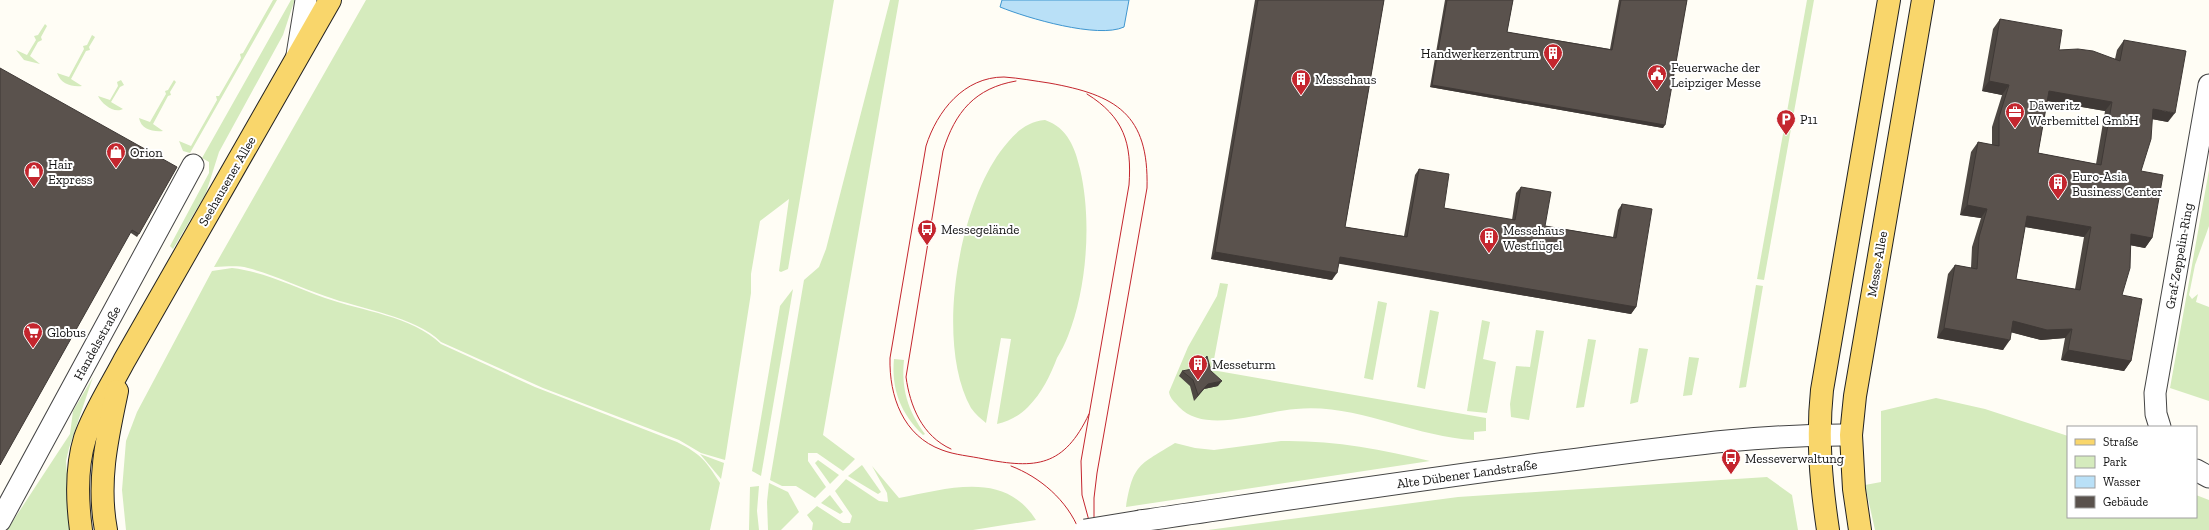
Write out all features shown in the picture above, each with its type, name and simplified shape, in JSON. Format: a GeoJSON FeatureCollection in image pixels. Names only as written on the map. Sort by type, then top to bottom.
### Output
{"type":"FeatureCollection","features":[{"type":"Feature","properties":{"kind":"main road","name":"Seehausener Allee"},"geometry":{"type":"LineString","coordinates":[[81,530],[78,489],[80,461],[86,438],[124,361],[330,0]]}},
{"type":"Feature","properties":{"kind":"main road"},"geometry":{"type":"LineString","coordinates":[[1828,530],[1821,481],[1818,435],[1822,390],[1889,0]]}},
{"type":"Feature","properties":{"kind":"main road","name":"Messe-Allee"},"geometry":{"type":"LineString","coordinates":[[1860,530],[1854,489],[1850,435],[1866,322],[1923,0]]}},
{"type":"Feature","properties":{"kind":"main road","name":"Seehausener Allee"},"geometry":{"type":"LineString","coordinates":[[106,530],[102,492],[102,465],[124,361]]}},
{"type":"Feature","properties":{"kind":"street"},"geometry":{"type":"LineString","coordinates":[[296,61],[306,0]]}},
{"type":"Feature","properties":{"kind":"street","name":"Graf-Zeppelin-Ring"},"geometry":{"type":"LineString","coordinates":[[2160,426],[2156,414],[2155,393],[2209,85]]}},
{"type":"Feature","properties":{"kind":"street","name":"Handelsstraße"},"geometry":{"type":"LineString","coordinates":[[0,521],[193,164]]}},
{"type":"Feature","properties":{"kind":"street","name":"Alte Dübener Landstraße"},"geometry":{"type":"LineString","coordinates":[[1085,530],[1452,475],[1700,443],[1818,435],[1850,435]]}},
{"type":"Feature","properties":{"kind":"street"},"geometry":{"type":"LineString","coordinates":[[2197,471],[2209,477]]}},
{"type":"Feature","properties":{"kind":"green space"},"geometry":{"type":"Polygon","coordinates":[[[273,0],[277,0],[190,153],[183,151],[179,141],[191,146],[217,100],[216,96],[219,96],[241,58],[240,54],[243,53],[273,0]]]}},
{"type":"Feature","properties":{"kind":"green space"},"geometry":{"type":"Polygon","coordinates":[[[291,0],[294,0],[294,2],[283,35],[219,152],[206,193],[173,249],[170,246],[209,173],[209,162],[202,158],[291,0]]]}},
{"type":"Feature","properties":{"kind":"green space"},"geometry":{"type":"Polygon","coordinates":[[[366,0],[834,0],[788,269],[781,272],[779,271],[789,199],[760,221],[751,274],[751,293],[725,460],[701,453],[679,440],[543,388],[441,342],[430,333],[402,319],[339,301],[248,268],[235,266],[214,267],[366,0]]]}},
{"type":"Feature","properties":{"kind":"green space"},"geometry":{"type":"Polygon","coordinates":[[[890,0],[899,0],[823,435],[855,459],[843,471],[817,453],[808,453],[808,461],[826,487],[815,498],[796,486],[782,486],[770,480],[804,280],[819,267],[826,249],[890,0]]]}},
{"type":"Feature","properties":{"kind":"green space"},"geometry":{"type":"Polygon","coordinates":[[[1807,0],[1814,0],[1764,280],[1757,279],[1807,0]]]}},
{"type":"Feature","properties":{"kind":"green space"},"geometry":{"type":"Polygon","coordinates":[[[45,24],[47,26],[41,37],[42,40],[38,42],[30,56],[40,64],[24,60],[16,50],[27,55],[36,40],[34,36],[38,35],[45,24]]]}},
{"type":"Feature","properties":{"kind":"green space"},"geometry":{"type":"Polygon","coordinates":[[[92,35],[95,37],[89,47],[90,50],[86,51],[71,79],[82,86],[67,84],[61,80],[57,73],[69,77],[84,49],[83,46],[87,45],[92,35]]]}},
{"type":"Feature","properties":{"kind":"green space"},"geometry":{"type":"Polygon","coordinates":[[[121,80],[124,85],[120,87],[111,102],[123,109],[116,110],[105,105],[98,96],[110,100],[118,86],[117,82],[121,80]]]}},
{"type":"Feature","properties":{"kind":"green space"},"geometry":{"type":"Polygon","coordinates":[[[174,80],[176,82],[170,92],[171,95],[168,96],[153,124],[163,131],[148,129],[142,125],[139,118],[150,122],[166,94],[165,91],[168,90],[174,80]]]}},
{"type":"Feature","properties":{"kind":"green space"},"geometry":{"type":"Polygon","coordinates":[[[1045,120],[1065,133],[1073,146],[1084,189],[1086,210],[1086,254],[1080,297],[1067,339],[1041,390],[1033,402],[1021,413],[1010,420],[997,424],[1011,339],[1001,338],[986,423],[971,408],[960,381],[954,349],[953,314],[956,277],[963,241],[973,207],[985,177],[1000,152],[1019,131],[1038,121],[1045,120]]]}},
{"type":"Feature","properties":{"kind":"green space"},"geometry":{"type":"Polygon","coordinates":[[[2209,170],[2209,226],[2195,265],[2189,295],[2192,299],[2198,294],[2196,302],[2209,307],[2209,401],[2170,388],[2209,170]]]}},
{"type":"Feature","properties":{"kind":"green space"},"geometry":{"type":"Polygon","coordinates":[[[232,268],[268,276],[339,303],[386,315],[416,327],[441,344],[535,387],[685,446],[702,459],[720,483],[710,530],[126,530],[122,490],[126,441],[137,412],[212,271],[232,268]]]}},
{"type":"Feature","properties":{"kind":"green space"},"geometry":{"type":"Polygon","coordinates":[[[1220,283],[1228,284],[1212,370],[1486,418],[1486,431],[1474,432],[1474,440],[1451,438],[1363,415],[1319,408],[1296,409],[1251,417],[1219,420],[1204,419],[1190,415],[1179,407],[1172,399],[1169,392],[1188,347],[1217,296],[1220,283]]]}},
{"type":"Feature","properties":{"kind":"green space"},"geometry":{"type":"Polygon","coordinates":[[[1756,285],[1763,286],[1746,387],[1739,388],[1756,285]]]}},
{"type":"Feature","properties":{"kind":"green space"},"geometry":{"type":"Polygon","coordinates":[[[793,289],[761,476],[752,471],[780,306],[793,289]]]}},
{"type":"Feature","properties":{"kind":"green space"},"geometry":{"type":"Polygon","coordinates":[[[1378,301],[1387,303],[1373,380],[1364,378],[1378,301]]]}},
{"type":"Feature","properties":{"kind":"green space"},"geometry":{"type":"Polygon","coordinates":[[[1430,310],[1439,312],[1425,389],[1417,387],[1430,310]]]}},
{"type":"Feature","properties":{"kind":"green space"},"geometry":{"type":"Polygon","coordinates":[[[1482,320],[1490,322],[1483,359],[1496,362],[1487,413],[1467,411],[1482,320]]]}},
{"type":"Feature","properties":{"kind":"green space"},"geometry":{"type":"Polygon","coordinates":[[[1536,330],[1544,331],[1529,420],[1511,417],[1510,404],[1516,366],[1530,367],[1536,330]]]}},
{"type":"Feature","properties":{"kind":"green space"},"geometry":{"type":"Polygon","coordinates":[[[1588,339],[1596,340],[1584,407],[1576,408],[1588,339]]]}},
{"type":"Feature","properties":{"kind":"green space"},"geometry":{"type":"Polygon","coordinates":[[[1639,348],[1648,349],[1638,402],[1630,404],[1639,348]]]}},
{"type":"Feature","properties":{"kind":"green space"},"geometry":{"type":"Polygon","coordinates":[[[1689,357],[1699,358],[1692,395],[1683,396],[1689,357]]]}},
{"type":"Feature","properties":{"kind":"green space"},"geometry":{"type":"Polygon","coordinates":[[[894,359],[904,360],[903,371],[907,399],[914,417],[925,434],[923,435],[915,427],[903,410],[899,400],[894,381],[894,359]]]}},
{"type":"Feature","properties":{"kind":"green space"},"geometry":{"type":"Polygon","coordinates":[[[93,377],[66,461],[71,530],[7,530],[70,434],[73,411],[93,377]]]}},
{"type":"Feature","properties":{"kind":"green space"},"geometry":{"type":"Polygon","coordinates":[[[1936,398],[1985,409],[2067,436],[2067,518],[2197,518],[2197,495],[2209,500],[2209,530],[1875,530],[1865,485],[1881,482],[1881,411],[1936,398]]]}},
{"type":"Feature","properties":{"kind":"green space"},"geometry":{"type":"Polygon","coordinates":[[[1281,441],[1318,442],[1356,446],[1430,461],[1126,507],[1135,473],[1146,461],[1175,443],[1195,448],[1214,450],[1281,441]]]}},
{"type":"Feature","properties":{"kind":"green space"},"geometry":{"type":"Polygon","coordinates":[[[700,454],[724,463],[721,479],[700,454]]]}},
{"type":"Feature","properties":{"kind":"green space"},"geometry":{"type":"Polygon","coordinates":[[[818,460],[839,475],[830,484],[815,463],[818,460]]]}},
{"type":"Feature","properties":{"kind":"green space"},"geometry":{"type":"Polygon","coordinates":[[[862,465],[881,492],[878,494],[848,476],[862,465]]]}},
{"type":"Feature","properties":{"kind":"green space"},"geometry":{"type":"Polygon","coordinates":[[[872,466],[899,498],[955,488],[974,487],[992,489],[1008,494],[1023,504],[1036,520],[973,530],[812,530],[813,523],[807,515],[817,506],[843,523],[850,523],[852,516],[835,491],[846,479],[879,501],[888,502],[887,493],[872,466]]]}},
{"type":"Feature","properties":{"kind":"green space"},"geometry":{"type":"Polygon","coordinates":[[[1767,477],[1792,495],[1798,530],[1208,530],[1458,497],[1767,477]]]}},
{"type":"Feature","properties":{"kind":"green space"},"geometry":{"type":"Polygon","coordinates":[[[769,483],[788,492],[799,512],[781,530],[768,530],[767,502],[769,483]]]}},
{"type":"Feature","properties":{"kind":"green space"},"geometry":{"type":"Polygon","coordinates":[[[759,486],[757,511],[759,530],[749,530],[750,487],[759,486]]]}},
{"type":"Feature","properties":{"kind":"green space"},"geometry":{"type":"Polygon","coordinates":[[[830,495],[843,512],[840,514],[821,503],[830,495]]]}},
{"type":"Feature","properties":{"kind":"water"},"geometry":{"type":"Polygon","coordinates":[[[1002,0],[1129,0],[1124,27],[1112,30],[1097,30],[1062,26],[1012,12],[1000,7],[1002,0]]]}},
{"type":"Feature","properties":{"kind":"building"},"geometry":{"type":"Polygon","coordinates":[[[1258,0],[1384,0],[1345,227],[1407,237],[1419,169],[1449,174],[1444,208],[1515,220],[1521,187],[1551,192],[1545,226],[1616,238],[1622,204],[1652,209],[1636,307],[1340,257],[1337,273],[1215,252],[1258,0]]]}},
{"type":"Feature","properties":{"kind":"building","name":"Handwerkerzentrum"},"geometry":{"type":"Polygon","coordinates":[[[1447,0],[1513,0],[1507,32],[1612,50],[1621,0],[1687,0],[1665,125],[1432,85],[1447,0]]]}},
{"type":"Feature","properties":{"kind":"building","name":"Euro-Asia Business Center"},"geometry":{"type":"Polygon","coordinates":[[[2000,19],[2062,30],[2059,50],[2078,49],[2093,51],[2120,61],[2124,40],[2186,51],[2175,113],[2153,109],[2151,139],[2141,171],[2163,175],[2152,238],[2131,234],[2130,268],[2122,295],[2142,299],[2131,361],[2068,350],[2072,329],[2047,330],[2013,321],[2010,340],[1944,328],[1955,265],[1977,269],[1979,237],[1987,209],[1967,205],[1978,142],[1999,146],[1999,117],[2009,85],[1989,81],[2000,19]],[[2049,91],[2038,153],[2101,165],[2112,102],[2049,91]],[[2027,216],[2016,279],[2080,290],[2091,227],[2027,216]]]}},
{"type":"Feature","properties":{"kind":"building","name":"Globus"},"geometry":{"type":"Polygon","coordinates":[[[0,68],[177,167],[139,234],[132,230],[0,465],[0,68]]]}},
{"type":"Feature","properties":{"kind":"building","name":"Messeturm"},"geometry":{"type":"Polygon","coordinates":[[[1207,356],[1211,371],[1222,381],[1208,384],[1198,395],[1193,380],[1182,371],[1197,368],[1207,356]]]}},
{"type":"Feature","properties":{"kind":"tram line"},"geometry":{"type":"LineString","coordinates":[[1089,414],[1079,432],[1069,445],[1059,454],[1047,460],[1019,464],[952,453],[929,444],[917,435],[908,425],[896,400],[892,386],[890,358],[926,146],[937,120],[945,109],[954,98],[976,83],[1004,77],[1049,83],[1093,94],[1110,102],[1124,112],[1135,125],[1142,142],[1146,163],[1147,188],[1097,473],[1094,498],[1094,530]]}},
{"type":"Feature","properties":{"kind":"tram line"},"geometry":{"type":"LineString","coordinates":[[951,449],[932,436],[919,419],[914,409],[906,377],[943,151],[954,125],[969,104],[989,89],[1016,81]]}},
{"type":"Feature","properties":{"kind":"tram line"},"geometry":{"type":"LineString","coordinates":[[1087,94],[1110,112],[1123,132],[1127,144],[1130,170],[1129,185],[1081,461],[1082,495],[1091,528]]}},
{"type":"Feature","properties":{"kind":"tram line"},"geometry":{"type":"LineString","coordinates":[[1011,466],[1032,476],[1060,499],[1074,519],[1079,530]]}},
{"type":"Feature","properties":{"kind":"place","name":"Handwerkerzentrum"},"geometry":{"type":"Point","coordinates":[1553,70]}},
{"type":"Feature","properties":{"kind":"place","name":"Feuerwache der Leipziger Messe"},"geometry":{"type":"Point","coordinates":[1657,91]}},
{"type":"Feature","properties":{"kind":"place","name":"Messehaus"},"geometry":{"type":"Point","coordinates":[1301,96]}},
{"type":"Feature","properties":{"kind":"place","name":"Däweritz Werbemittel GmbH"},"geometry":{"type":"Point","coordinates":[2015,129]}},
{"type":"Feature","properties":{"kind":"place","name":"P11"},"geometry":{"type":"Point","coordinates":[1786,136]}},
{"type":"Feature","properties":{"kind":"place","name":"Orion"},"geometry":{"type":"Point","coordinates":[116,169]}},
{"type":"Feature","properties":{"kind":"place","name":"Hair Express"},"geometry":{"type":"Point","coordinates":[34,188]}},
{"type":"Feature","properties":{"kind":"place","name":"Euro-Asia Business Center"},"geometry":{"type":"Point","coordinates":[2058,200]}},
{"type":"Feature","properties":{"kind":"place","name":"Messegelände"},"geometry":{"type":"Point","coordinates":[927,246]}},
{"type":"Feature","properties":{"kind":"place","name":"Messehaus Westflügel"},"geometry":{"type":"Point","coordinates":[1489,254]}},
{"type":"Feature","properties":{"kind":"place","name":"Globus"},"geometry":{"type":"Point","coordinates":[33,349]}},
{"type":"Feature","properties":{"kind":"place","name":"Messeturm"},"geometry":{"type":"Point","coordinates":[1198,381]}},
{"type":"Feature","properties":{"kind":"place","name":"Messeverwaltung"},"geometry":{"type":"Point","coordinates":[1731,475]}}]}
